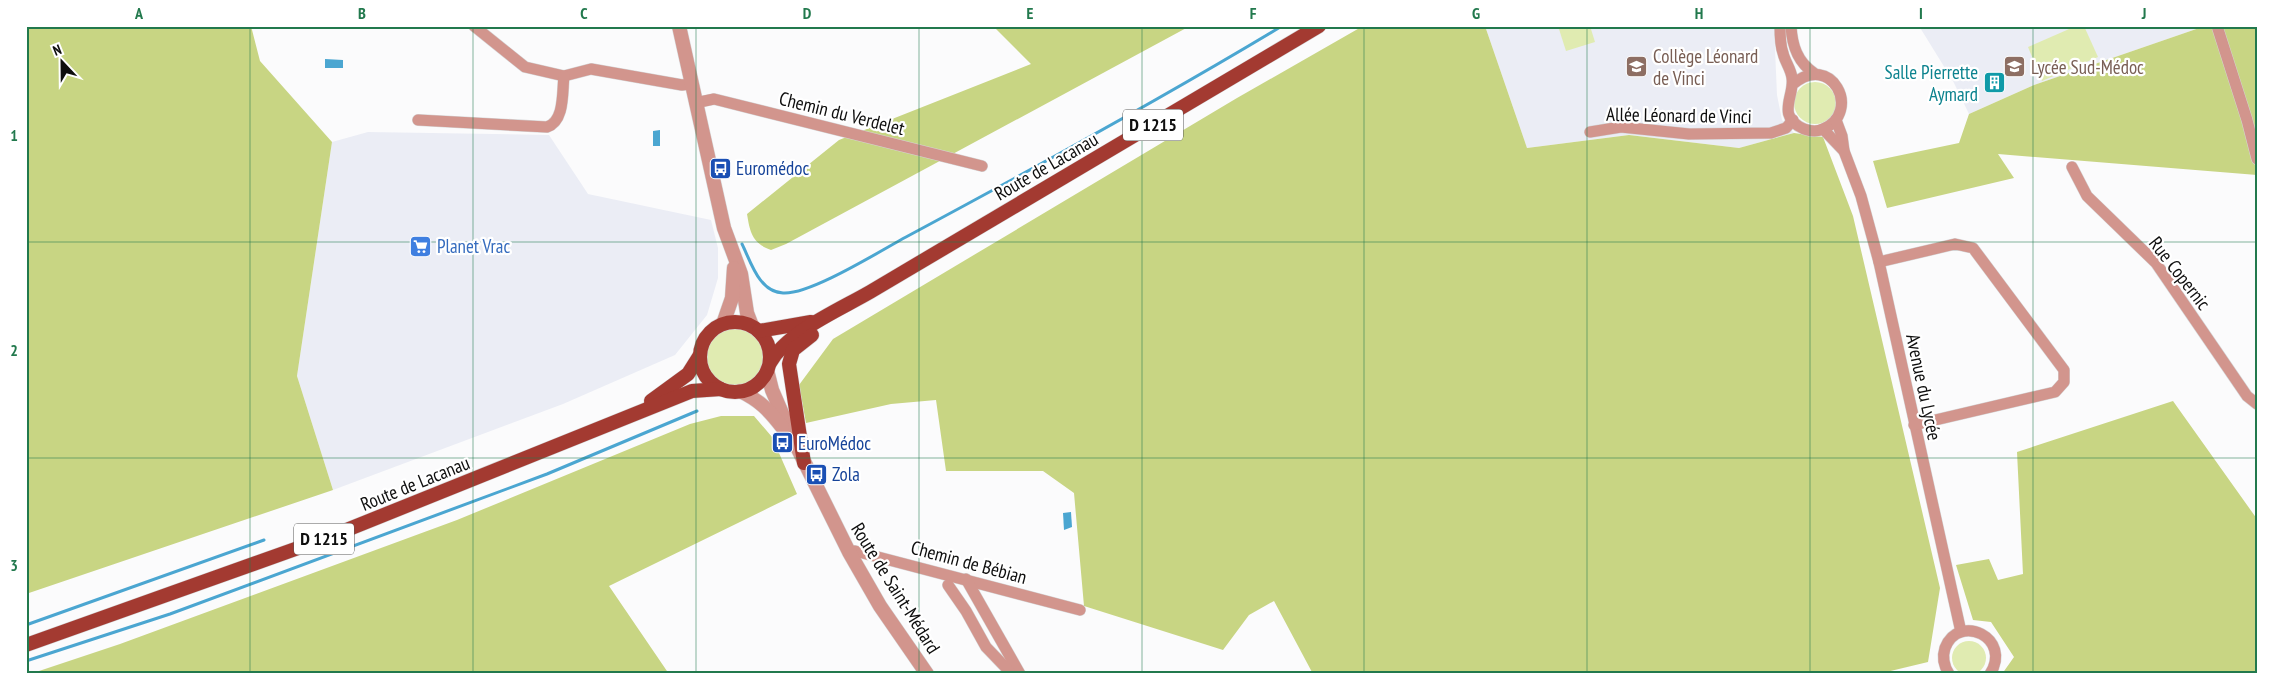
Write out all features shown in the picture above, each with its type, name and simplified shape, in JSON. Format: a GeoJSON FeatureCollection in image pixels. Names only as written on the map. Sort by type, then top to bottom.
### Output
{"type":"FeatureCollection","features":[{"type":"Feature","properties":{"kind":"main road","name":"Route de Lacanau"},"geometry":{"type":"LineString","coordinates":[[26,646],[329,538],[692,391],[721,389],[740,391],[758,383],[783,344],[817,321],[894,278],[1319,26]]}},
{"type":"Feature","properties":{"kind":"main road"},"geometry":{"type":"LineString","coordinates":[[804,462],[790,372],[790,357],[800,344],[845,315],[894,278]]}},
{"type":"Feature","properties":{"kind":"main road","name":"Route de Lacanau"},"geometry":{"type":"LineString","coordinates":[[618,420],[677,384],[688,374],[700,355],[704,340],[710,332],[723,324],[738,322],[756,328],[817,321]]}},
{"type":"Feature","properties":{"kind":"main road"},"geometry":{"type":"LineString","coordinates":[[756,328],[768,346],[768,366]]}},
{"type":"Feature","properties":{"kind":"main road"},"geometry":{"type":"LineString","coordinates":[[700,355],[706,377],[721,389]]}},
{"type":"Feature","properties":{"kind":"street"},"geometry":{"type":"LineString","coordinates":[[474,26],[525,67],[564,76],[591,70],[682,85],[690,84]]}},
{"type":"Feature","properties":{"kind":"street"},"geometry":{"type":"LineString","coordinates":[[679,26],[690,84],[724,228],[741,274],[747,313],[756,328]]}},
{"type":"Feature","properties":{"kind":"street"},"geometry":{"type":"LineString","coordinates":[[1780,26],[1781,46],[1792,78],[1787,107],[1792,120],[1806,130],[1823,129],[1836,120],[1841,107],[1838,87],[1828,78],[1814,73],[1803,64],[1796,52],[1791,26]]}},
{"type":"Feature","properties":{"kind":"street"},"geometry":{"type":"LineString","coordinates":[[2217,26],[2257,158]]}},
{"type":"Feature","properties":{"kind":"street"},"geometry":{"type":"LineString","coordinates":[[1792,85],[1802,77],[1814,73]]}},
{"type":"Feature","properties":{"kind":"street"},"geometry":{"type":"LineString","coordinates":[[418,120],[547,127],[557,120],[560,112],[564,76]]}},
{"type":"Feature","properties":{"kind":"street","name":"Chemin du Verdelet"},"geometry":{"type":"LineString","coordinates":[[695,103],[714,100],[982,166]]}},
{"type":"Feature","properties":{"kind":"street","name":"Allée Léonard de Vinci"},"geometry":{"type":"LineString","coordinates":[[1590,132],[1621,127],[1698,135],[1771,133],[1786,128],[1792,120]]}},
{"type":"Feature","properties":{"kind":"street","name":"Avenue du Lycée"},"geometry":{"type":"LineString","coordinates":[[1836,120],[1842,136],[1844,151],[1861,196],[1878,262],[1961,632]]}},
{"type":"Feature","properties":{"kind":"street","name":"Avenue du Lycée"},"geometry":{"type":"LineString","coordinates":[[1823,129],[1844,151]]}},
{"type":"Feature","properties":{"kind":"street","name":"Rue Copernic"},"geometry":{"type":"LineString","coordinates":[[2072,167],[2087,196],[2156,263],[2247,396],[2257,404]]}},
{"type":"Feature","properties":{"kind":"street"},"geometry":{"type":"LineString","coordinates":[[1878,262],[1955,244],[1973,248],[2064,370],[2064,382],[2055,392],[1914,425]]}},
{"type":"Feature","properties":{"kind":"street"},"geometry":{"type":"LineString","coordinates":[[723,324],[732,298],[734,258]]}},
{"type":"Feature","properties":{"kind":"street","name":"Route de Saint-Médard"},"geometry":{"type":"LineString","coordinates":[[768,366],[772,390],[794,441],[849,552],[880,606],[927,674]]}},
{"type":"Feature","properties":{"kind":"street","name":"Route de Saint-Médard"},"geometry":{"type":"LineString","coordinates":[[740,391],[770,410],[794,441]]}},
{"type":"Feature","properties":{"kind":"street","name":"Chemin de Bébian"},"geometry":{"type":"LineString","coordinates":[[849,552],[855,551],[1080,610]]}},
{"type":"Feature","properties":{"kind":"street"},"geometry":{"type":"LineString","coordinates":[[966,579],[1020,674]]}},
{"type":"Feature","properties":{"kind":"street"},"geometry":{"type":"LineString","coordinates":[[948,586],[966,611],[986,647],[1012,674]]}},
{"type":"Feature","properties":{"kind":"street"},"geometry":{"type":"LineString","coordinates":[[1950,674],[1943,660],[1944,652],[1947,643],[1961,632],[1977,632],[1991,641],[1996,657],[1990,674]]}},
{"type":"Feature","properties":{"kind":"shaded area","name":"Collège Léonard de Vinci"},"geometry":{"type":"Polygon","coordinates":[[[1485,26],[1774,26],[1777,95],[1782,120],[1794,133],[1739,148],[1629,135],[1527,148],[1485,26]]]}},
{"type":"Feature","properties":{"kind":"shaded area","name":"Lycée Sud-Médoc"},"geometry":{"type":"Polygon","coordinates":[[[1919,26],[2205,26],[2034,85],[1969,114],[1953,81],[1919,26]]]}},
{"type":"Feature","properties":{"kind":"shaded area"},"geometry":{"type":"Polygon","coordinates":[[[368,132],[549,135],[588,194],[711,220],[718,248],[718,278],[707,315],[675,355],[563,404],[333,490],[297,376],[332,142],[368,132]]]}},
{"type":"Feature","properties":{"kind":"green space"},"geometry":{"type":"Polygon","coordinates":[[[26,26],[251,26],[260,61],[332,142],[297,376],[333,490],[26,594],[26,26]]]}},
{"type":"Feature","properties":{"kind":"green space"},"geometry":{"type":"Polygon","coordinates":[[[993,26],[1190,26],[786,244],[771,250],[756,240],[749,226],[747,214],[839,140],[1031,64],[993,26]]]}},
{"type":"Feature","properties":{"kind":"green space"},"geometry":{"type":"Polygon","coordinates":[[[1363,26],[1485,26],[1527,148],[1629,135],[1739,148],[1794,133],[1823,137],[1853,216],[1940,588],[1928,662],[1878,674],[1313,674],[1274,601],[1249,615],[1223,650],[1084,606],[1074,493],[1043,471],[946,471],[936,400],[891,404],[806,423],[799,385],[833,339],[1237,98],[1363,26]]]}},
{"type":"Feature","properties":{"kind":"green space"},"geometry":{"type":"Polygon","coordinates":[[[1558,26],[1590,26],[1595,42],[1566,51],[1558,26]]]}},
{"type":"Feature","properties":{"kind":"green space"},"geometry":{"type":"Polygon","coordinates":[[[2076,26],[2084,26],[2098,57],[2042,81],[2028,47],[2076,26]]]}},
{"type":"Feature","properties":{"kind":"green space"},"geometry":{"type":"Polygon","coordinates":[[[2205,26],[2257,26],[2257,175],[1998,154],[2014,178],[1887,208],[1873,161],[1959,143],[1969,114],[2034,85],[2205,26]]]}},
{"type":"Feature","properties":{"kind":"green space"},"geometry":{"type":"Polygon","coordinates":[[[1819,82],[1827,85],[1833,91],[1836,103],[1833,115],[1827,121],[1811,124],[1803,121],[1797,115],[1794,99],[1797,91],[1803,85],[1819,82]]]}},
{"type":"Feature","properties":{"kind":"green space"},"geometry":{"type":"Polygon","coordinates":[[[729,328],[741,328],[756,336],[764,351],[764,363],[756,378],[741,386],[729,386],[714,378],[706,363],[706,351],[714,336],[729,328]]]}},
{"type":"Feature","properties":{"kind":"green space"},"geometry":{"type":"Polygon","coordinates":[[[2173,401],[2257,519],[2257,674],[2002,674],[2014,657],[1991,622],[1973,620],[1956,565],[1989,559],[1998,580],[2023,574],[2017,452],[2173,401]]]}},
{"type":"Feature","properties":{"kind":"green space"},"geometry":{"type":"Polygon","coordinates":[[[721,416],[754,416],[772,437],[797,494],[609,586],[669,674],[30,674],[120,644],[457,520],[690,424],[721,416]]]}},
{"type":"Feature","properties":{"kind":"green space"},"geometry":{"type":"Polygon","coordinates":[[[1969,641],[1976,642],[1981,646],[1985,651],[1985,665],[1981,670],[1976,674],[1969,675],[1962,674],[1957,670],[1953,665],[1952,658],[1953,651],[1957,646],[1962,642],[1969,641]]]}},
{"type":"Feature","properties":{"kind":"water"},"geometry":{"type":"Polygon","coordinates":[[[325,59],[343,60],[343,68],[325,68],[325,59]]]}},
{"type":"Feature","properties":{"kind":"water"},"geometry":{"type":"Polygon","coordinates":[[[660,130],[660,146],[653,146],[653,131],[660,130]]]}},
{"type":"Feature","properties":{"kind":"water"},"geometry":{"type":"Polygon","coordinates":[[[1071,512],[1072,527],[1064,530],[1063,513],[1071,512]]]}},
{"type":"Feature","properties":{"kind":"waterway"},"geometry":{"type":"LineString","coordinates":[[742,244],[757,275],[768,287],[783,293],[795,292],[810,287],[845,271],[1048,160],[1189,81],[1282,26]]}},
{"type":"Feature","properties":{"kind":"waterway"},"geometry":{"type":"LineString","coordinates":[[26,661],[170,614],[547,474],[697,411]]}},
{"type":"Feature","properties":{"kind":"waterway"},"geometry":{"type":"LineString","coordinates":[[26,625],[264,540]]}},
{"type":"Feature","properties":{"kind":"place","name":"Collège Léonard de Vinci"},"geometry":{"type":"Point","coordinates":[1637,67]}},
{"type":"Feature","properties":{"kind":"place","name":"Lycée Sud-Médoc"},"geometry":{"type":"Point","coordinates":[2015,67]}},
{"type":"Feature","properties":{"kind":"place","name":"Salle Pierrette Aymard"},"geometry":{"type":"Point","coordinates":[1994,83]}},
{"type":"Feature","properties":{"kind":"place","name":"Euromédoc"},"geometry":{"type":"Point","coordinates":[720,168]}},
{"type":"Feature","properties":{"kind":"place","name":"Planet Vrac"},"geometry":{"type":"Point","coordinates":[421,246]}},
{"type":"Feature","properties":{"kind":"place","name":"EuroMédoc"},"geometry":{"type":"Point","coordinates":[782,443]}},
{"type":"Feature","properties":{"kind":"place","name":"Zola"},"geometry":{"type":"Point","coordinates":[816,474]}}]}
